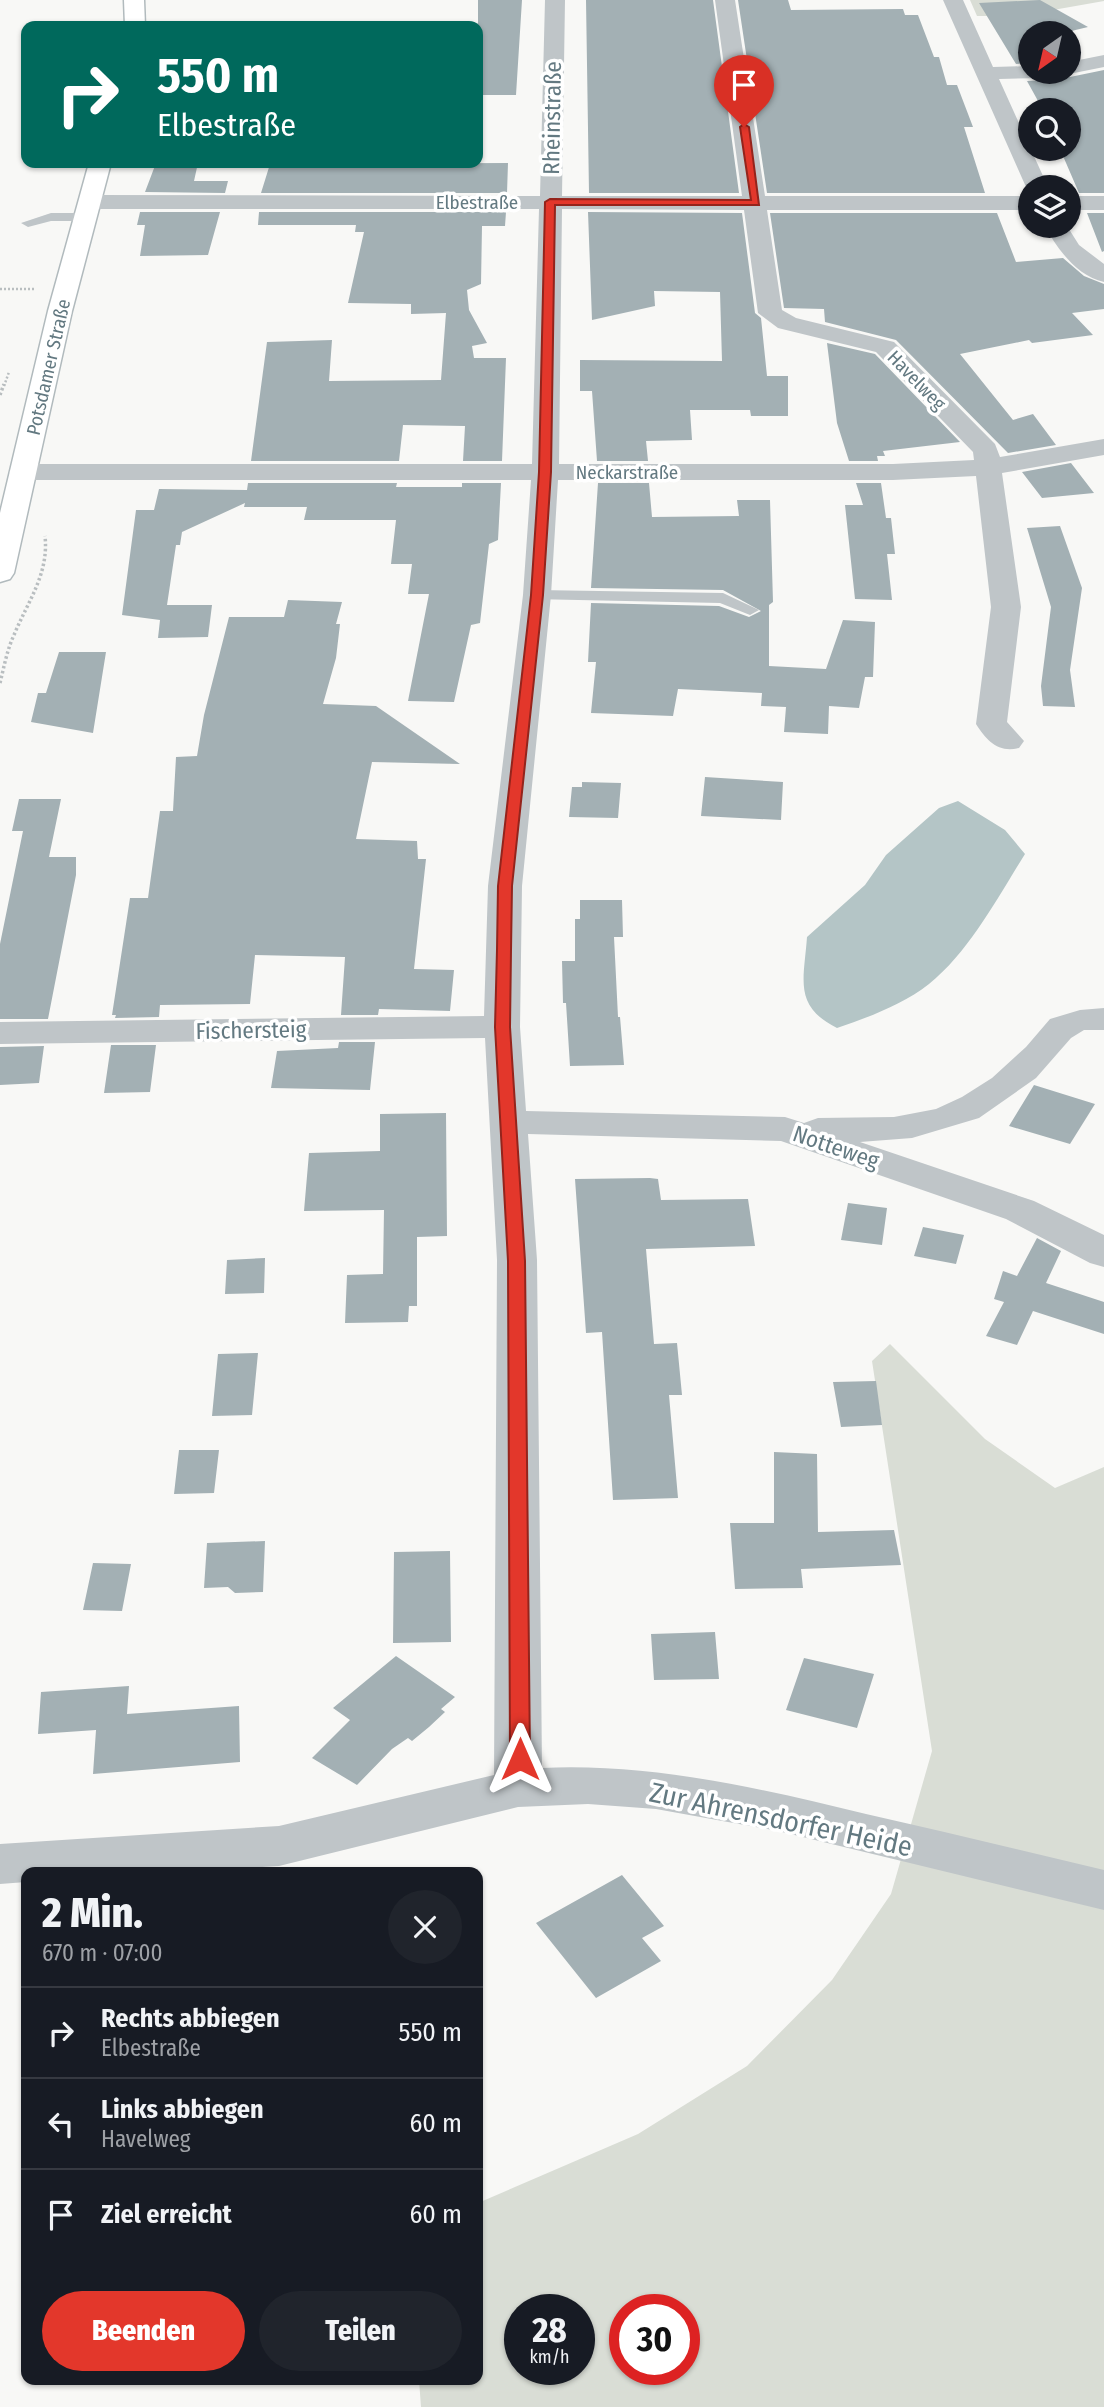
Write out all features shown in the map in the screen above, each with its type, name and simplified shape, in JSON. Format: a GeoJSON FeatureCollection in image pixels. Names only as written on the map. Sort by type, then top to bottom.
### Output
{"type":"FeatureCollection","features":[{"type":"Feature","properties":{"kind":"main road"},"geometry":{"type":"LineString","coordinates":[[134,0],[136,21]]}},
{"type":"Feature","properties":{"kind":"main road","name":"Potsdamer Straße"},"geometry":{"type":"LineString","coordinates":[[0,573],[8,501],[23,472],[60,312],[99,168]]}},
{"type":"Feature","properties":{"kind":"street","name":"Rheinstraße"},"geometry":{"type":"LineString","coordinates":[[519,1788],[517,1261],[502,1027],[505,886],[537,595],[545,472],[555,0]]}},
{"type":"Feature","properties":{"kind":"street","name":"Havelweg"},"geometry":{"type":"LineString","coordinates":[[725,0],[770,313],[787,323],[885,347],[986,450],[1006,607],[991,724],[1008,741]]}},
{"type":"Feature","properties":{"kind":"street"},"geometry":{"type":"LineString","coordinates":[[953,0],[1032,175]]}},
{"type":"Feature","properties":{"kind":"street"},"geometry":{"type":"LineString","coordinates":[[1082,65],[1104,61]]}},
{"type":"Feature","properties":{"kind":"street"},"geometry":{"type":"LineString","coordinates":[[988,73],[1018,72]]}},
{"type":"Feature","properties":{"kind":"street","name":"Elbestraße"},"geometry":{"type":"LineString","coordinates":[[88,210],[550,202],[1018,203]]}},
{"type":"Feature","properties":{"kind":"street"},"geometry":{"type":"LineString","coordinates":[[1081,203],[1104,202]]}},
{"type":"Feature","properties":{"kind":"street"},"geometry":{"type":"LineString","coordinates":[[1063,238],[1070,249],[1104,275]]}},
{"type":"Feature","properties":{"kind":"street"},"geometry":{"type":"LineString","coordinates":[[1091,450],[1104,461]]}},
{"type":"Feature","properties":{"kind":"street","name":"Neckarstraße"},"geometry":{"type":"LineString","coordinates":[[23,472],[893,472],[988,467],[1091,450]]}},
{"type":"Feature","properties":{"kind":"street"},"geometry":{"type":"LineString","coordinates":[[785,1129],[860,1131],[930,1123],[967,1110],[1027,1067],[1049,1044],[1057,1030],[1086,1018],[1104,1019]]}},
{"type":"Feature","properties":{"kind":"street","name":"Fischersteig"},"geometry":{"type":"LineString","coordinates":[[0,1033],[502,1027]]}},
{"type":"Feature","properties":{"kind":"street","name":"Notteweg"},"geometry":{"type":"LineString","coordinates":[[508,1122],[785,1129],[1020,1210],[1090,1244],[1104,1254]]}},
{"type":"Feature","properties":{"kind":"street","name":"Zur Ahrensdorfer Heide"},"geometry":{"type":"LineString","coordinates":[[0,1864],[279,1846],[355,1830],[519,1788],[588,1784],[656,1790],[778,1812],[1104,1890]]}},
{"type":"Feature","properties":{"kind":"lane"},"geometry":{"type":"LineString","coordinates":[[28,223],[88,210]]}},
{"type":"Feature","properties":{"kind":"lane"},"geometry":{"type":"LineString","coordinates":[[537,595],[723,598],[750,610]]}},
{"type":"Feature","properties":{"kind":"path"},"geometry":{"type":"LineString","coordinates":[[0,289],[36,289]]}},
{"type":"Feature","properties":{"kind":"shaded area"},"geometry":{"type":"Polygon","coordinates":[[[970,0],[1104,1],[1019,16],[977,16],[970,0]]]}},
{"type":"Feature","properties":{"kind":"shaded area"},"geometry":{"type":"Polygon","coordinates":[[[958,801],[1005,830],[1025,854],[970,940],[944,971],[929,984],[873,1015],[837,1028],[823,1020],[813,1011],[804,990],[807,937],[865,885],[886,855],[939,808],[958,801]]]}},
{"type":"Feature","properties":{"kind":"shaded area"},"geometry":{"type":"Polygon","coordinates":[[[890,1344],[985,1439],[1055,1488],[1104,1467],[1104,2407],[421,2407],[419,2385],[483,2385],[483,2201],[638,2134],[747,2066],[832,1980],[891,1894],[932,1751],[872,1361],[890,1344]]]}},
{"type":"Feature","properties":{"kind":"building"},"geometry":{"type":"Polygon","coordinates":[[[478,0],[522,0],[516,95],[483,95],[483,21],[478,21],[478,0]]]}},
{"type":"Feature","properties":{"kind":"building"},"geometry":{"type":"Polygon","coordinates":[[[586,0],[713,0],[739,193],[589,193],[586,0]]]}},
{"type":"Feature","properties":{"kind":"building"},"geometry":{"type":"Polygon","coordinates":[[[738,0],[788,0],[791,10],[903,9],[905,15],[918,15],[934,57],[939,57],[947,85],[957,85],[973,127],[964,127],[985,193],[767,193],[738,0]]]}},
{"type":"Feature","properties":{"kind":"building"},"geometry":{"type":"Polygon","coordinates":[[[1040,0],[1077,21],[1018,21],[1016,64],[979,3],[1040,0]]]}},
{"type":"Feature","properties":{"kind":"building"},"geometry":{"type":"Polygon","coordinates":[[[1104,70],[1104,193],[1081,193],[1081,175],[1071,175],[1065,161],[1081,161],[1081,98],[1036,98],[1029,84],[1082,84],[1082,75],[1104,70]]]}},
{"type":"Feature","properties":{"kind":"building"},"geometry":{"type":"Polygon","coordinates":[[[483,163],[508,163],[507,193],[261,193],[269,168],[483,168],[483,163]]]}},
{"type":"Feature","properties":{"kind":"building"},"geometry":{"type":"Polygon","coordinates":[[[154,168],[197,168],[194,181],[228,181],[225,193],[145,192],[154,168]]]}},
{"type":"Feature","properties":{"kind":"building"},"geometry":{"type":"Polygon","coordinates":[[[140,212],[220,212],[208,255],[140,256],[145,225],[137,225],[140,212]]]}},
{"type":"Feature","properties":{"kind":"building"},"geometry":{"type":"Polygon","coordinates":[[[259,212],[506,212],[505,226],[482,226],[481,284],[467,290],[469,310],[487,343],[472,346],[474,358],[506,358],[502,461],[463,461],[465,426],[403,425],[399,461],[251,461],[267,342],[332,340],[329,381],[441,380],[446,313],[411,314],[411,304],[348,303],[364,232],[355,232],[356,225],[258,225],[259,212]]]}},
{"type":"Feature","properties":{"kind":"building"},"geometry":{"type":"Polygon","coordinates":[[[588,212],[742,213],[755,313],[761,318],[767,376],[788,376],[788,416],[751,416],[750,410],[690,410],[692,440],[646,441],[648,461],[597,461],[592,391],[580,391],[580,360],[722,361],[720,292],[654,291],[655,306],[592,320],[588,212]]]}},
{"type":"Feature","properties":{"kind":"building"},"geometry":{"type":"Polygon","coordinates":[[[770,213],[997,213],[1016,262],[1063,258],[1084,276],[1104,284],[1104,309],[1072,313],[1093,335],[1032,343],[1029,340],[960,354],[1013,420],[1033,414],[1056,445],[1008,453],[896,340],[825,322],[824,309],[784,308],[770,213]]]}},
{"type":"Feature","properties":{"kind":"building"},"geometry":{"type":"Polygon","coordinates":[[[1087,213],[1104,213],[1102,252],[1087,213]]]}},
{"type":"Feature","properties":{"kind":"building"},"geometry":{"type":"Polygon","coordinates":[[[827,343],[875,354],[960,442],[883,451],[885,456],[877,456],[878,461],[849,461],[837,423],[827,343]]]}},
{"type":"Feature","properties":{"kind":"building"},"geometry":{"type":"Polygon","coordinates":[[[1071,463],[1094,493],[1042,498],[1022,472],[1071,463]]]}},
{"type":"Feature","properties":{"kind":"building"},"geometry":{"type":"Polygon","coordinates":[[[248,483],[397,483],[396,487],[462,487],[462,483],[501,483],[498,540],[489,544],[480,623],[471,625],[454,702],[408,701],[429,594],[408,594],[412,564],[391,564],[396,520],[304,520],[307,507],[244,507],[245,503],[182,532],[180,545],[176,545],[167,605],[212,605],[208,637],[158,638],[160,620],[122,615],[136,510],[154,510],[159,489],[247,490],[248,483]]]}},
{"type":"Feature","properties":{"kind":"building"},"geometry":{"type":"Polygon","coordinates":[[[598,483],[649,483],[652,517],[739,516],[737,500],[770,500],[773,602],[769,605],[769,666],[826,669],[843,620],[875,622],[873,677],[865,677],[859,708],[829,706],[828,734],[784,732],[786,707],[761,706],[762,693],[678,689],[673,716],[591,713],[596,662],[588,662],[591,603],[719,606],[749,617],[761,611],[723,590],[591,588],[598,483]]]}},
{"type":"Feature","properties":{"kind":"building"},"geometry":{"type":"Polygon","coordinates":[[[856,483],[881,483],[886,518],[891,518],[895,554],[887,554],[892,600],[855,599],[845,505],[863,505],[856,483]]]}},
{"type":"Feature","properties":{"kind":"building"},"geometry":{"type":"Polygon","coordinates":[[[1060,526],[1082,588],[1070,670],[1075,707],[1043,706],[1041,686],[1051,607],[1027,528],[1060,526]]]}},
{"type":"Feature","properties":{"kind":"building"},"geometry":{"type":"Polygon","coordinates":[[[288,600],[342,602],[336,624],[340,624],[336,658],[323,704],[376,706],[460,764],[372,762],[356,839],[417,841],[418,859],[426,859],[414,969],[454,970],[450,1011],[379,1009],[378,1015],[341,1015],[345,957],[255,955],[250,1004],[160,1005],[159,1017],[115,1018],[116,1015],[112,1015],[130,898],[148,898],[160,811],[173,811],[176,757],[197,756],[204,715],[229,617],[284,617],[288,600]]]}},
{"type":"Feature","properties":{"kind":"building"},"geometry":{"type":"Polygon","coordinates":[[[59,652],[106,652],[93,733],[31,722],[38,693],[46,693],[59,652]]]}},
{"type":"Feature","properties":{"kind":"building"},"geometry":{"type":"Polygon","coordinates":[[[705,777],[783,782],[781,820],[701,816],[705,777]]]}},
{"type":"Feature","properties":{"kind":"building"},"geometry":{"type":"Polygon","coordinates":[[[582,782],[621,783],[618,818],[569,817],[572,787],[582,787],[582,782]]]}},
{"type":"Feature","properties":{"kind":"building"},"geometry":{"type":"Polygon","coordinates":[[[19,799],[61,799],[49,857],[76,857],[76,875],[48,1019],[0,1019],[0,944],[23,831],[12,831],[19,799]]]}},
{"type":"Feature","properties":{"kind":"building"},"geometry":{"type":"Polygon","coordinates":[[[580,900],[622,900],[623,937],[614,937],[618,1017],[624,1065],[570,1066],[566,1003],[563,1003],[562,961],[575,961],[575,919],[580,919],[580,900]]]}},
{"type":"Feature","properties":{"kind":"building"},"geometry":{"type":"Polygon","coordinates":[[[339,1042],[375,1042],[370,1090],[271,1088],[277,1051],[338,1048],[339,1042]]]}},
{"type":"Feature","properties":{"kind":"building"},"geometry":{"type":"Polygon","coordinates":[[[111,1045],[156,1045],[150,1092],[104,1093],[111,1045]]]}},
{"type":"Feature","properties":{"kind":"building"},"geometry":{"type":"Polygon","coordinates":[[[44,1046],[39,1083],[0,1085],[0,1047],[44,1046]]]}},
{"type":"Feature","properties":{"kind":"building"},"geometry":{"type":"Polygon","coordinates":[[[1034,1085],[1095,1104],[1070,1144],[1009,1126],[1034,1085]]]}},
{"type":"Feature","properties":{"kind":"building"},"geometry":{"type":"Polygon","coordinates":[[[446,1113],[447,1236],[417,1237],[417,1306],[409,1306],[408,1322],[345,1323],[347,1275],[383,1274],[384,1210],[304,1211],[309,1153],[380,1151],[380,1114],[446,1113]]]}},
{"type":"Feature","properties":{"kind":"building"},"geometry":{"type":"Polygon","coordinates":[[[575,1179],[658,1179],[661,1200],[748,1199],[755,1246],[646,1249],[654,1344],[677,1343],[682,1395],[669,1395],[678,1498],[613,1500],[602,1332],[586,1333],[575,1179]]]}},
{"type":"Feature","properties":{"kind":"building"},"geometry":{"type":"Polygon","coordinates":[[[848,1203],[887,1208],[882,1245],[841,1240],[848,1203]]]}},
{"type":"Feature","properties":{"kind":"building"},"geometry":{"type":"Polygon","coordinates":[[[923,1227],[964,1235],[956,1264],[914,1256],[923,1227]]]}},
{"type":"Feature","properties":{"kind":"building"},"geometry":{"type":"Polygon","coordinates":[[[1037,1238],[1061,1251],[1046,1283],[1104,1302],[1104,1334],[1033,1311],[1017,1345],[986,1336],[1004,1302],[994,1299],[1003,1271],[1017,1276],[1037,1238]]]}},
{"type":"Feature","properties":{"kind":"building"},"geometry":{"type":"Polygon","coordinates":[[[265,1258],[264,1293],[225,1294],[227,1260],[265,1258]]]}},
{"type":"Feature","properties":{"kind":"building"},"geometry":{"type":"Polygon","coordinates":[[[258,1353],[252,1415],[212,1416],[218,1354],[258,1353]]]}},
{"type":"Feature","properties":{"kind":"building"},"geometry":{"type":"Polygon","coordinates":[[[876,1381],[882,1425],[841,1427],[833,1382],[876,1381]]]}},
{"type":"Feature","properties":{"kind":"building"},"geometry":{"type":"Polygon","coordinates":[[[179,1450],[219,1450],[214,1493],[174,1494],[179,1450]]]}},
{"type":"Feature","properties":{"kind":"building"},"geometry":{"type":"Polygon","coordinates":[[[774,1452],[817,1454],[818,1532],[894,1530],[901,1565],[801,1569],[803,1588],[735,1589],[730,1523],[774,1523],[774,1452]]]}},
{"type":"Feature","properties":{"kind":"building"},"geometry":{"type":"Polygon","coordinates":[[[265,1541],[263,1592],[235,1593],[228,1587],[204,1588],[207,1543],[265,1541]]]}},
{"type":"Feature","properties":{"kind":"building"},"geometry":{"type":"Polygon","coordinates":[[[450,1551],[451,1642],[393,1643],[394,1552],[450,1551]]]}},
{"type":"Feature","properties":{"kind":"building"},"geometry":{"type":"Polygon","coordinates":[[[93,1563],[131,1564],[122,1611],[83,1610],[93,1563]]]}},
{"type":"Feature","properties":{"kind":"building"},"geometry":{"type":"Polygon","coordinates":[[[715,1632],[719,1679],[654,1680],[651,1634],[715,1632]]]}},
{"type":"Feature","properties":{"kind":"building"},"geometry":{"type":"Polygon","coordinates":[[[396,1656],[455,1697],[441,1709],[445,1712],[429,1727],[412,1741],[408,1738],[392,1749],[357,1785],[312,1758],[350,1720],[333,1708],[396,1656]]]}},
{"type":"Feature","properties":{"kind":"building"},"geometry":{"type":"Polygon","coordinates":[[[804,1658],[874,1674],[857,1728],[786,1710],[804,1658]]]}},
{"type":"Feature","properties":{"kind":"building"},"geometry":{"type":"Polygon","coordinates":[[[129,1686],[127,1714],[239,1706],[240,1762],[93,1774],[96,1730],[38,1734],[41,1692],[129,1686]]]}},
{"type":"Feature","properties":{"kind":"building"},"geometry":{"type":"Polygon","coordinates":[[[622,1875],[664,1926],[642,1938],[661,1961],[596,1998],[536,1923],[622,1875]]]}},
{"type":"Feature","properties":{"kind":"route"},"geometry":{"type":"LineString","coordinates":[[520,1759],[517,1261],[502,1027],[505,886],[537,595],[545,472],[550,202],[756,203],[744,127]]}}]}
